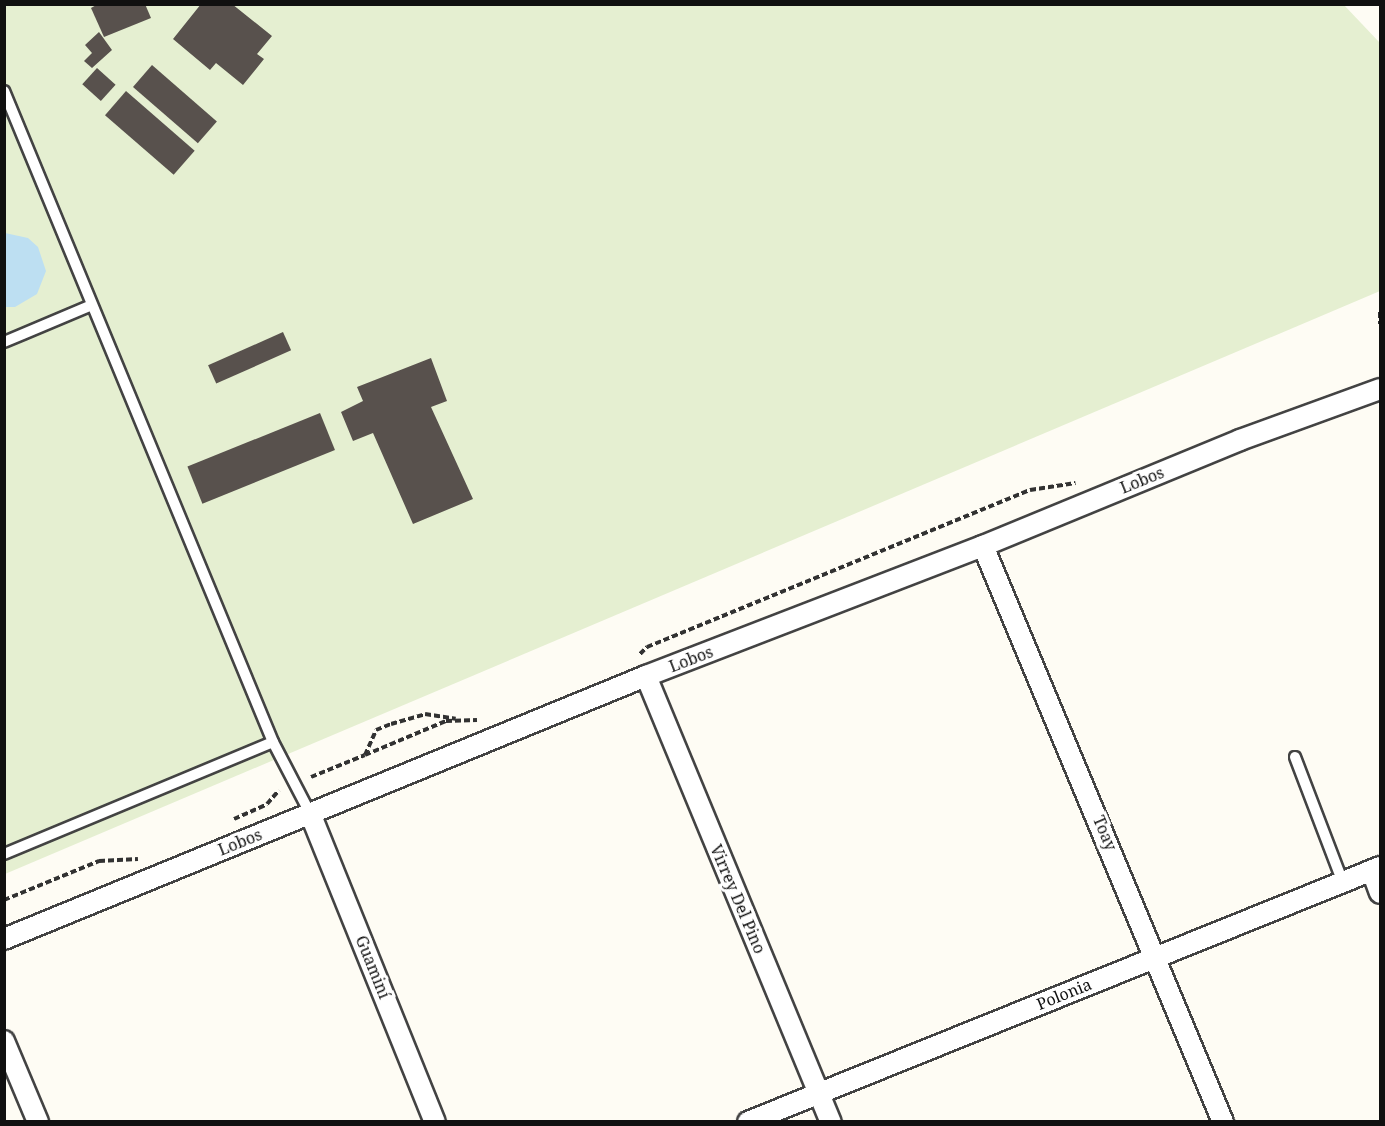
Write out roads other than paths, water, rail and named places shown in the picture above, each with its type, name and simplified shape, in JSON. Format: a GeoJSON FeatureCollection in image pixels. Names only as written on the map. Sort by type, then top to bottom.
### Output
{"type":"FeatureCollection","features":[{"type":"Feature","properties":{"kind":"street","name":"Lobos"},"geometry":{"type":"LineString","coordinates":[[4,939],[310,813],[639,669],[983,546],[1240,440],[1380,389]]}},
{"type":"Feature","properties":{"kind":"street","name":"Toay"},"geometry":{"type":"LineString","coordinates":[[983,546],[1157,957],[1223,1122]]}},
{"type":"Feature","properties":{"kind":"street","name":"Virrey Del Pino"},"geometry":{"type":"LineString","coordinates":[[639,669],[831,1122]]}},
{"type":"Feature","properties":{"kind":"street","name":"Guaminí"},"geometry":{"type":"LineString","coordinates":[[310,813],[435,1122]]}},
{"type":"Feature","properties":{"kind":"street","name":"Polonia"},"geometry":{"type":"LineString","coordinates":[[748,1122],[1376,869]]}},
{"type":"Feature","properties":{"kind":"street"},"geometry":{"type":"LineString","coordinates":[[1376,869],[1380,893]]}},
{"type":"Feature","properties":{"kind":"street"},"geometry":{"type":"LineString","coordinates":[[4,1041],[38,1122]]}},
{"type":"Feature","properties":{"kind":"lane"},"geometry":{"type":"LineString","coordinates":[[4,91],[273,742],[310,813]]}},
{"type":"Feature","properties":{"kind":"lane"},"geometry":{"type":"LineString","coordinates":[[4,342],[93,305]]}},
{"type":"Feature","properties":{"kind":"lane"},"geometry":{"type":"LineString","coordinates":[[4,854],[273,742]]}},
{"type":"Feature","properties":{"kind":"lane"},"geometry":{"type":"LineString","coordinates":[[1295,757],[1343,883]]}},
{"type":"Feature","properties":{"kind":"water"},"geometry":{"type":"Polygon","coordinates":[[[5,233],[28,238],[38,247],[46,271],[37,294],[15,307],[5,307],[5,233]]]}}]}
